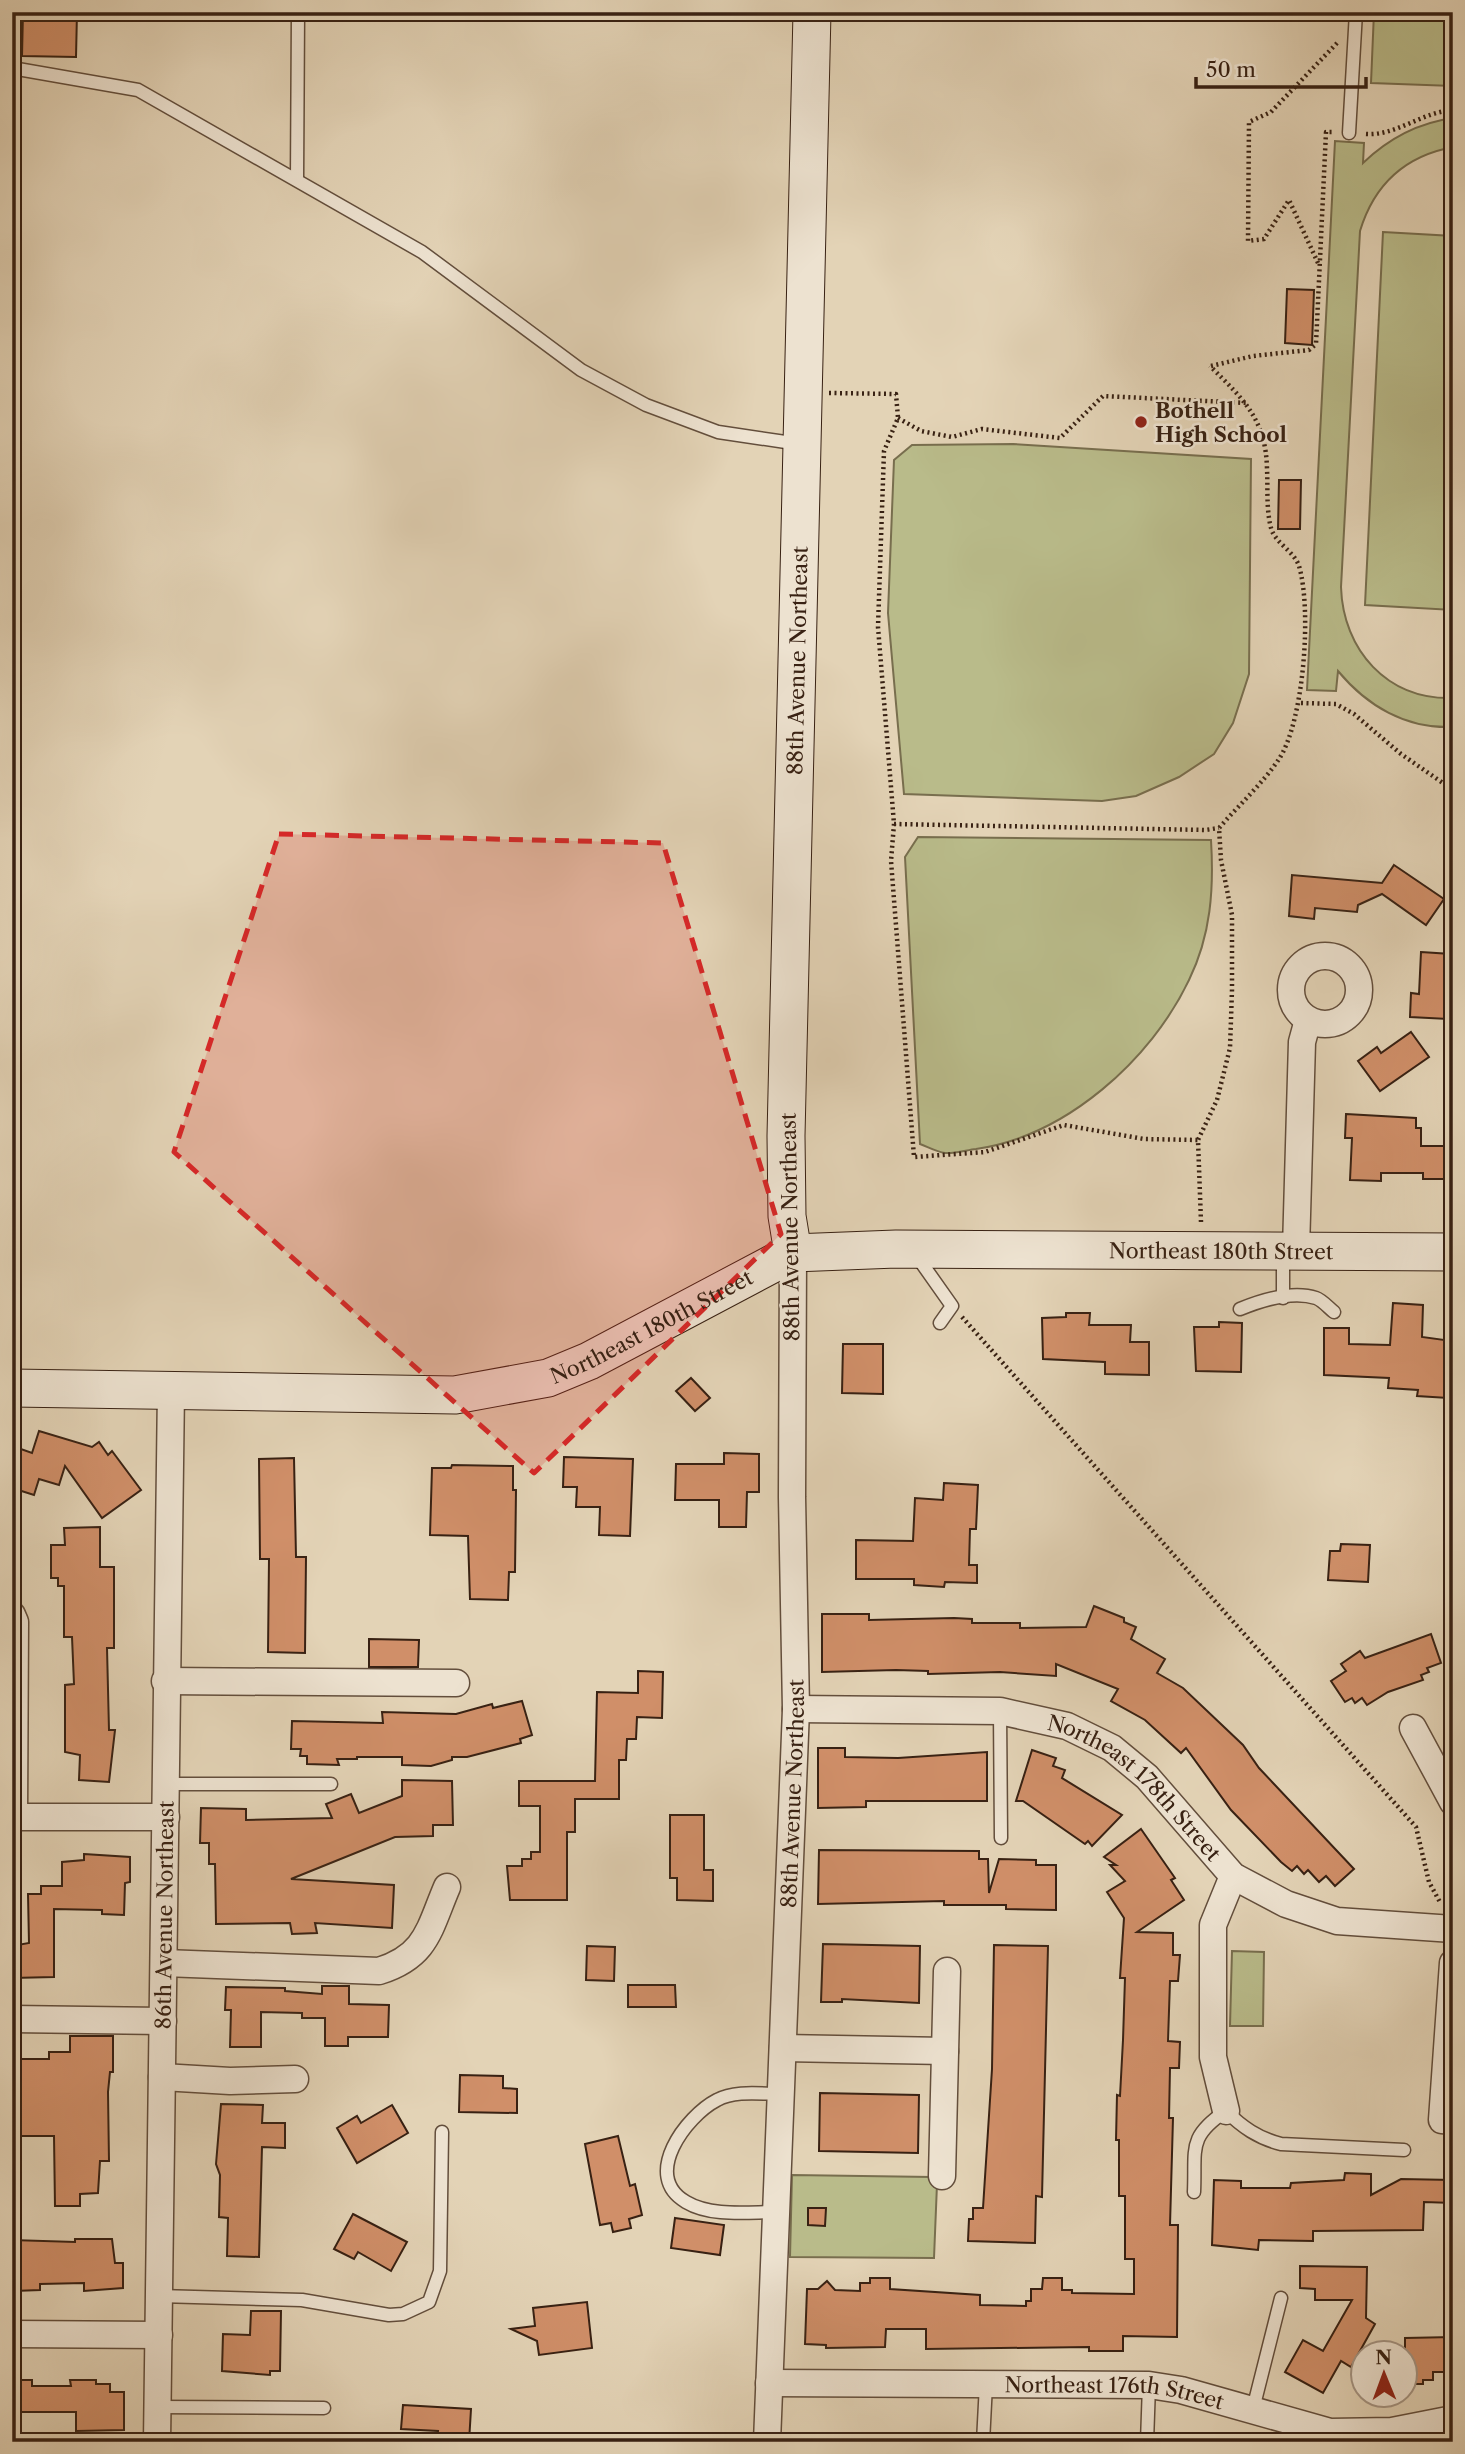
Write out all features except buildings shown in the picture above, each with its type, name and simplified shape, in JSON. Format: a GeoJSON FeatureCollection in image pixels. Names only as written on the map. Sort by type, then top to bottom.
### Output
{"type":"FeatureCollection","features":[{"type":"Feature","properties":{"kind":"street","name":"88th Avenue Northeast"},"geometry":{"type":"LineString","coordinates":[[767,2442],[796,1709],[792,1497],[793,1253],[787,1216],[786,1136],[812,12]]}},
{"type":"Feature","properties":{"kind":"street"},"geometry":{"type":"LineString","coordinates":[[1289,1250],[1302,1042],[1308,1020]]}},
{"type":"Feature","properties":{"kind":"street","name":"Northeast 180th Street"},"geometry":{"type":"LineString","coordinates":[[12,1388],[455,1395],[548,1378],[589,1361],[793,1253],[912,1249],[1453,1252]]}},
{"type":"Feature","properties":{"kind":"street","name":"86th Avenue Northeast"},"geometry":{"type":"LineString","coordinates":[[157,2442],[171,1389]]}},
{"type":"Feature","properties":{"kind":"street"},"geometry":{"type":"LineString","coordinates":[[12,1615],[15,1622],[13,1817],[166,1817]]}},
{"type":"Feature","properties":{"kind":"street"},"geometry":{"type":"LineString","coordinates":[[166,1681],[456,1683]]}},
{"type":"Feature","properties":{"kind":"street","name":"Northeast 178th Street"},"geometry":{"type":"LineString","coordinates":[[796,1709],[1000,1711],[1067,1726],[1112,1748],[1147,1777],[1233,1876],[1286,1905],[1337,1921],[1449,1918]]}},
{"type":"Feature","properties":{"kind":"street"},"geometry":{"type":"LineString","coordinates":[[1413,1728],[1453,1802]]}},
{"type":"Feature","properties":{"kind":"street"},"geometry":{"type":"LineString","coordinates":[[1226,2111],[1213,2057],[1213,1925],[1233,1876]]}},
{"type":"Feature","properties":{"kind":"street"},"geometry":{"type":"LineString","coordinates":[[164,1963],[379,1971],[403,1964],[422,1947],[447,1887]]}},
{"type":"Feature","properties":{"kind":"street"},"geometry":{"type":"LineString","coordinates":[[1448,2121],[1453,1964]]}},
{"type":"Feature","properties":{"kind":"street"},"geometry":{"type":"LineString","coordinates":[[942,2176],[947,1971]]}},
{"type":"Feature","properties":{"kind":"street"},"geometry":{"type":"LineString","coordinates":[[12,2019],[163,2021]]}},
{"type":"Feature","properties":{"kind":"street"},"geometry":{"type":"LineString","coordinates":[[783,2048],[945,2051]]}},
{"type":"Feature","properties":{"kind":"street"},"geometry":{"type":"LineString","coordinates":[[162,2077],[230,2081],[295,2079]]}},
{"type":"Feature","properties":{"kind":"street"},"geometry":{"type":"LineString","coordinates":[[12,2334],[159,2335]]}},
{"type":"Feature","properties":{"kind":"street","name":"Northeast 176th Street"},"geometry":{"type":"LineString","coordinates":[[769,2383],[1149,2385],[1253,2409],[1329,2437],[1392,2431],[1453,2419]]}},
{"type":"Feature","properties":{"kind":"lane"},"geometry":{"type":"LineString","coordinates":[[297,180],[298,12]]}},
{"type":"Feature","properties":{"kind":"lane"},"geometry":{"type":"LineString","coordinates":[[1349,133],[1356,18]]}},
{"type":"Feature","properties":{"kind":"lane"},"geometry":{"type":"LineString","coordinates":[[12,68],[138,90],[422,251],[581,370],[646,405],[718,432],[803,444]]}},
{"type":"Feature","properties":{"kind":"lane"},"geometry":{"type":"LineString","coordinates":[[912,1249],[952,1306],[940,1324]]}},
{"type":"Feature","properties":{"kind":"lane"},"geometry":{"type":"LineString","coordinates":[[1283,1298],[1289,1250]]}},
{"type":"Feature","properties":{"kind":"lane"},"geometry":{"type":"LineString","coordinates":[[1240,1309],[1266,1298],[1317,1298],[1334,1312]]}},
{"type":"Feature","properties":{"kind":"lane"},"geometry":{"type":"LineString","coordinates":[[1000,1711],[1001,1838]]}},
{"type":"Feature","properties":{"kind":"lane"},"geometry":{"type":"LineString","coordinates":[[166,1784],[331,1784]]}},
{"type":"Feature","properties":{"kind":"lane"},"geometry":{"type":"LineString","coordinates":[[776,2212],[709,2210],[685,2202],[669,2183],[668,2163],[673,2145],[683,2129],[717,2100],[734,2095],[781,2094]]}},
{"type":"Feature","properties":{"kind":"lane"},"geometry":{"type":"LineString","coordinates":[[1194,2192],[1197,2137],[1205,2125],[1226,2111],[1240,2126],[1280,2144],[1404,2150]]}},
{"type":"Feature","properties":{"kind":"lane"},"geometry":{"type":"LineString","coordinates":[[159,2296],[302,2300],[389,2315],[403,2314],[429,2302],[440,2271],[442,2132]]}},
{"type":"Feature","properties":{"kind":"lane"},"geometry":{"type":"LineString","coordinates":[[1253,2409],[1281,2298]]}},
{"type":"Feature","properties":{"kind":"lane"},"geometry":{"type":"LineString","coordinates":[[983,2442],[986,2384]]}},
{"type":"Feature","properties":{"kind":"lane"},"geometry":{"type":"LineString","coordinates":[[1147,2442],[1149,2385]]}},
{"type":"Feature","properties":{"kind":"lane"},"geometry":{"type":"LineString","coordinates":[[157,2407],[324,2408]]}},
{"type":"Feature","properties":{"kind":"path"},"geometry":{"type":"LineString","coordinates":[[1318,264],[1289,200],[1264,239],[1248,241],[1249,122],[1271,112],[1356,18]]}},
{"type":"Feature","properties":{"kind":"path"},"geometry":{"type":"LineString","coordinates":[[894,824],[1205,830],[1219,828],[1279,758],[1300,703],[1305,588],[1298,562],[1271,531],[1267,449],[1256,417],[1247,403],[1210,366],[1253,356],[1309,350],[1316,344],[1326,132],[1382,135],[1415,119],[1453,110]]}},
{"type":"Feature","properties":{"kind":"path"},"geometry":{"type":"LineString","coordinates":[[804,396],[833,392],[896,394],[898,418],[884,452],[878,627],[894,824],[891,861],[915,1157],[985,1152],[1064,1125],[1144,1139],[1198,1140]]}},
{"type":"Feature","properties":{"kind":"path"},"geometry":{"type":"LineString","coordinates":[[898,418],[921,431],[952,438],[982,429],[1060,438],[1103,396],[1247,403]]}},
{"type":"Feature","properties":{"kind":"path"},"geometry":{"type":"LineString","coordinates":[[1300,703],[1336,704],[1354,714],[1401,754],[1450,788],[1453,782]]}},
{"type":"Feature","properties":{"kind":"path"},"geometry":{"type":"LineString","coordinates":[[1203,1250],[1198,1140],[1217,1100],[1230,1048],[1232,915],[1221,860],[1219,828]]}},
{"type":"Feature","properties":{"kind":"path"},"geometry":{"type":"LineString","coordinates":[[952,1306],[1416,1827],[1429,1882],[1437,1901],[1449,1918]]}},
{"type":"Feature","properties":{"kind":"highlighted area"},"geometry":{"type":"Polygon","coordinates":[[[279,834],[663,843],[781,1234],[534,1473],[174,1152],[279,834]]]}},
{"type":"Feature","properties":{"kind":"green space"},"geometry":{"type":"Polygon","coordinates":[[[1374,12],[1453,12],[1453,86],[1371,83],[1374,12]]]}},
{"type":"Feature","properties":{"kind":"green space"},"geometry":{"type":"Polygon","coordinates":[[[1453,118],[1453,147],[1420,157],[1394,175],[1374,200],[1360,231],[1341,587],[1350,631],[1373,667],[1408,690],[1429,696],[1453,698],[1453,727],[1436,727],[1404,719],[1375,705],[1349,684],[1338,671],[1336,691],[1307,690],[1335,141],[1364,143],[1363,163],[1404,133],[1453,118]]]}},
{"type":"Feature","properties":{"kind":"green space"},"geometry":{"type":"Polygon","coordinates":[[[1383,232],[1453,236],[1453,610],[1365,605],[1383,232]]]}},
{"type":"Feature","properties":{"kind":"green space"},"geometry":{"type":"Polygon","coordinates":[[[1013,444],[1251,459],[1249,674],[1233,723],[1214,754],[1179,777],[1136,796],[1102,801],[904,794],[888,613],[894,460],[912,445],[1013,444]]]}},
{"type":"Feature","properties":{"kind":"green space"},"geometry":{"type":"Polygon","coordinates":[[[918,837],[1211,840],[1211,894],[1202,946],[1189,980],[1173,1010],[1152,1038],[1129,1065],[1102,1090],[1073,1111],[1042,1128],[1009,1141],[952,1153],[939,1152],[920,1144],[905,857],[918,837]]]}},
{"type":"Feature","properties":{"kind":"green space"},"geometry":{"type":"Polygon","coordinates":[[[1232,1951],[1264,1952],[1263,2026],[1230,2026],[1232,1951]]]}},
{"type":"Feature","properties":{"kind":"green space"},"geometry":{"type":"Polygon","coordinates":[[[792,2175],[932,2177],[937,2184],[934,2258],[790,2257],[792,2175]]]}},
{"type":"Feature","properties":{"kind":"place","name":"Bothell High School"},"geometry":{"type":"Point","coordinates":[1141,422]}}]}
